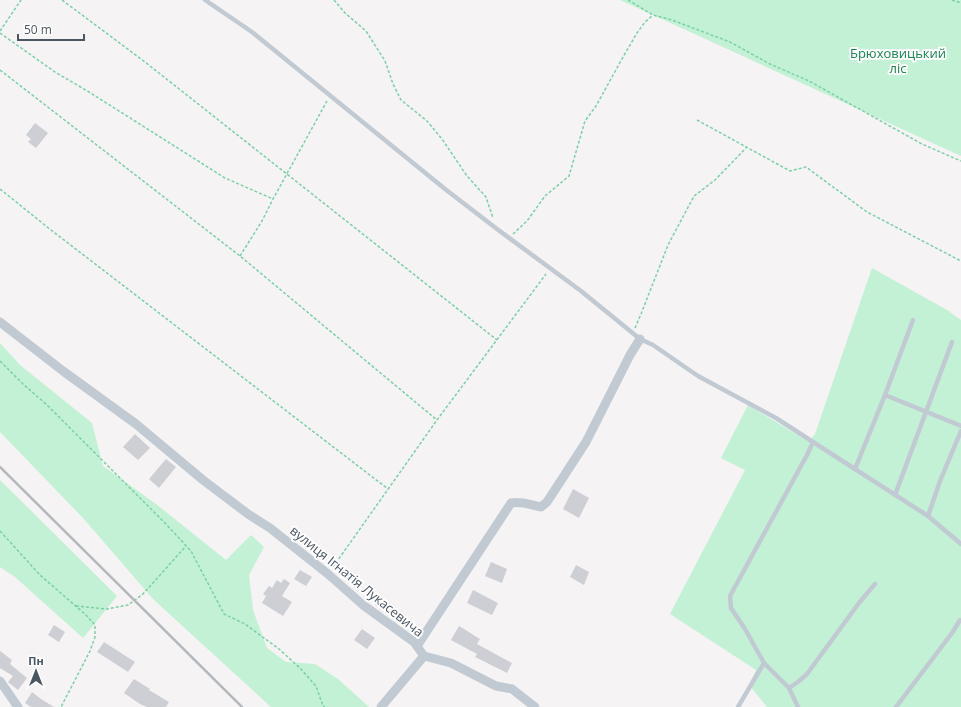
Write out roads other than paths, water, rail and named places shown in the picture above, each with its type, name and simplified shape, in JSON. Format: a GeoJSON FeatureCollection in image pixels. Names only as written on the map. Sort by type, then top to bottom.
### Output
{"type":"FeatureCollection","features":[{"type":"Feature","properties":{"kind":"street","name":"вулиця Ігнатія Лукасевича"},"geometry":{"type":"LineString","coordinates":[[0,322],[63,371],[136,424],[203,480],[248,514],[270,528],[328,574],[363,605],[414,642],[424,656],[452,663],[496,686],[512,690],[534,707]]}},
{"type":"Feature","properties":{"kind":"street"},"geometry":{"type":"LineString","coordinates":[[417,646],[511,503],[526,502],[541,507],[547,502],[586,442],[630,355],[636,336]]}},
{"type":"Feature","properties":{"kind":"street"},"geometry":{"type":"LineString","coordinates":[[381,707],[424,656]]}},
{"type":"Feature","properties":{"kind":"street"},"geometry":{"type":"LineString","coordinates":[[0,681],[18,707]]}},
{"type":"Feature","properties":{"kind":"lane"},"geometry":{"type":"LineString","coordinates":[[205,0],[252,32],[439,184],[581,291],[636,336],[653,345],[698,376],[776,418],[814,442],[928,516],[961,544]]}},
{"type":"Feature","properties":{"kind":"lane"},"geometry":{"type":"LineString","coordinates":[[855,469],[913,320]]}},
{"type":"Feature","properties":{"kind":"lane"},"geometry":{"type":"LineString","coordinates":[[895,495],[952,342]]}},
{"type":"Feature","properties":{"kind":"lane"},"geometry":{"type":"LineString","coordinates":[[885,395],[961,426]]}},
{"type":"Feature","properties":{"kind":"lane"},"geometry":{"type":"LineString","coordinates":[[928,516],[940,481],[961,431]]}},
{"type":"Feature","properties":{"kind":"lane"},"geometry":{"type":"LineString","coordinates":[[798,707],[789,688],[764,663],[745,628],[731,608],[730,596],[814,442]]}},
{"type":"Feature","properties":{"kind":"lane"},"geometry":{"type":"LineString","coordinates":[[789,688],[807,674],[859,603],[875,584]]}},
{"type":"Feature","properties":{"kind":"lane"},"geometry":{"type":"LineString","coordinates":[[896,707],[952,633],[960,620]]}},
{"type":"Feature","properties":{"kind":"lane"},"geometry":{"type":"LineString","coordinates":[[738,707],[764,663]]}},
{"type":"Feature","properties":{"kind":"railway"},"geometry":{"type":"LineString","coordinates":[[0,467],[242,707]]}},
{"type":"Feature","properties":{"kind":"park label","name":"Брюховицький ліс"},"geometry":{"type":"Point","coordinates":[898,60]}}]}
